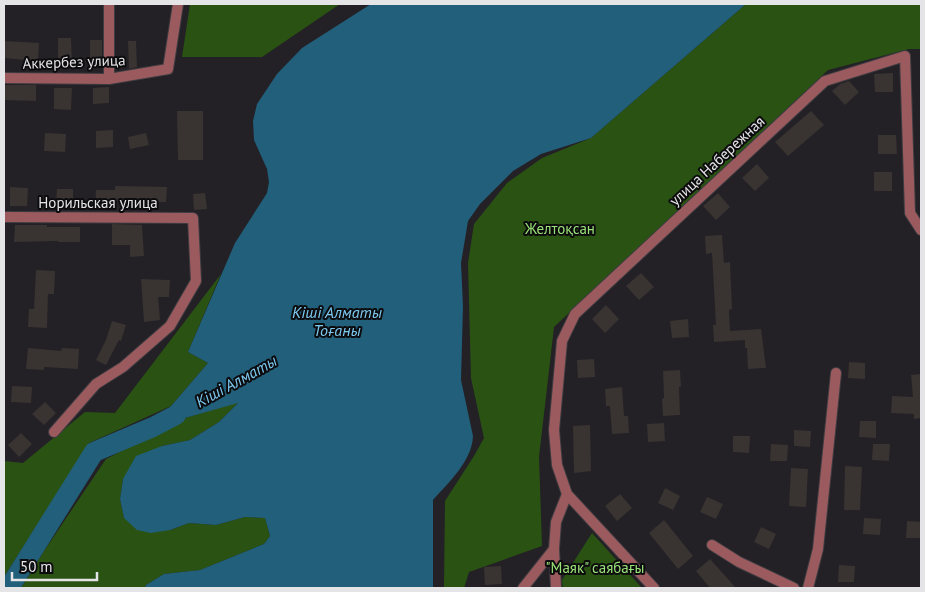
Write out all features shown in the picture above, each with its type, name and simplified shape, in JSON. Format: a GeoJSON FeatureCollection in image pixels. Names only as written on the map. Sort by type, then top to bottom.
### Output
{"type":"FeatureCollection","features":[{"type":"Feature","properties":{"kind":"street"},"geometry":{"type":"LineString","coordinates":[[109,4],[109,79]]}},
{"type":"Feature","properties":{"kind":"street","name":"Аккербез улица"},"geometry":{"type":"LineString","coordinates":[[4,78],[109,79],[168,70],[178,4]]}},
{"type":"Feature","properties":{"kind":"street","name":"улица Набережная"},"geometry":{"type":"LineString","coordinates":[[567,494],[557,465],[554,430],[562,341],[575,314],[825,80],[905,56],[910,213],[921,230]]}},
{"type":"Feature","properties":{"kind":"street","name":"Норильская улица"},"geometry":{"type":"LineString","coordinates":[[4,217],[193,218],[196,281],[170,326],[123,367],[96,384],[54,432]]}},
{"type":"Feature","properties":{"kind":"street"},"geometry":{"type":"LineString","coordinates":[[808,588],[818,548],[836,373]]}},
{"type":"Feature","properties":{"kind":"street"},"geometry":{"type":"LineString","coordinates":[[556,588],[554,549],[556,522],[567,494],[654,588]]}},
{"type":"Feature","properties":{"kind":"street"},"geometry":{"type":"LineString","coordinates":[[712,545],[739,562],[794,588]]}},
{"type":"Feature","properties":{"kind":"street"},"geometry":{"type":"LineString","coordinates":[[523,588],[554,549]]}},
{"type":"Feature","properties":{"kind":"green space"},"geometry":{"type":"Polygon","coordinates":[[[190,4],[340,4],[262,57],[182,57],[190,4]]]}},
{"type":"Feature","properties":{"kind":"green space","name":"Желтоқсан"},"geometry":{"type":"Polygon","coordinates":[[[746,4],[921,4],[921,49],[909,49],[828,70],[554,327],[539,457],[542,546],[469,572],[464,588],[444,588],[445,501],[484,438],[471,378],[468,263],[474,224],[507,183],[542,158],[591,138],[746,4]]]}},
{"type":"Feature","properties":{"kind":"green space"},"geometry":{"type":"Polygon","coordinates":[[[221,274],[188,352],[208,363],[171,406],[89,443],[4,577],[4,461],[23,463],[85,412],[115,413],[221,274]]]}},
{"type":"Feature","properties":{"kind":"green space"},"geometry":{"type":"Polygon","coordinates":[[[239,402],[219,422],[190,440],[162,446],[123,479],[120,499],[124,518],[170,530],[189,523],[216,525],[245,517],[265,518],[270,536],[264,544],[200,570],[164,574],[146,585],[145,588],[21,588],[106,459],[188,417],[239,402]]]}},
{"type":"Feature","properties":{"kind":"green space","name":"\"Маяк\" саябағы"},"geometry":{"type":"Polygon","coordinates":[[[592,533],[642,588],[563,588],[562,580],[592,533]]]}},
{"type":"Feature","properties":{"kind":"water","name":"Кіші Алматы Тоғаны"},"geometry":{"type":"Polygon","coordinates":[[[371,4],[746,4],[591,138],[541,154],[513,171],[480,204],[468,221],[461,263],[463,306],[461,380],[473,436],[469,454],[459,471],[433,500],[433,588],[145,588],[146,585],[164,574],[200,570],[264,544],[270,536],[265,518],[245,517],[216,525],[189,523],[170,530],[151,533],[137,530],[124,518],[120,499],[123,479],[136,456],[162,446],[190,440],[219,422],[238,403],[153,427],[208,363],[188,352],[235,243],[267,193],[269,182],[267,169],[254,140],[253,121],[257,104],[277,74],[302,48],[371,4]]]}},
{"type":"Feature","properties":{"kind":"building"},"geometry":{"type":"Polygon","coordinates":[[[58,38],[71,38],[72,64],[58,64],[58,38]]]}},
{"type":"Feature","properties":{"kind":"building"},"geometry":{"type":"Polygon","coordinates":[[[90,40],[102,40],[102,59],[90,59],[90,40]]]}},
{"type":"Feature","properties":{"kind":"building"},"geometry":{"type":"Polygon","coordinates":[[[4,41],[39,43],[38,61],[4,58],[4,41]]]}},
{"type":"Feature","properties":{"kind":"building"},"geometry":{"type":"Polygon","coordinates":[[[128,41],[136,41],[137,67],[129,69],[128,41]]]}},
{"type":"Feature","properties":{"kind":"building"},"geometry":{"type":"Polygon","coordinates":[[[893,73],[893,92],[875,92],[874,74],[893,73]]]}},
{"type":"Feature","properties":{"kind":"building"},"geometry":{"type":"Polygon","coordinates":[[[849,81],[859,92],[845,105],[832,91],[840,84],[849,81]]]}},
{"type":"Feature","properties":{"kind":"building"},"geometry":{"type":"Polygon","coordinates":[[[4,85],[36,85],[36,101],[4,100],[4,85]]]}},
{"type":"Feature","properties":{"kind":"building"},"geometry":{"type":"Polygon","coordinates":[[[109,87],[109,103],[93,104],[93,88],[109,87]]]}},
{"type":"Feature","properties":{"kind":"building"},"geometry":{"type":"Polygon","coordinates":[[[54,88],[72,88],[71,110],[54,109],[54,88]]]}},
{"type":"Feature","properties":{"kind":"building"},"geometry":{"type":"Polygon","coordinates":[[[177,111],[203,111],[203,160],[178,160],[177,111]]]}},
{"type":"Feature","properties":{"kind":"building"},"geometry":{"type":"Polygon","coordinates":[[[811,111],[824,125],[788,156],[775,142],[811,111]]]}},
{"type":"Feature","properties":{"kind":"building"},"geometry":{"type":"Polygon","coordinates":[[[113,130],[113,147],[96,148],[96,131],[113,130]]]}},
{"type":"Feature","properties":{"kind":"building"},"geometry":{"type":"Polygon","coordinates":[[[45,133],[66,134],[65,152],[44,151],[45,133]]]}},
{"type":"Feature","properties":{"kind":"building"},"geometry":{"type":"Polygon","coordinates":[[[146,133],[149,145],[130,149],[128,137],[146,133]]]}},
{"type":"Feature","properties":{"kind":"building"},"geometry":{"type":"Polygon","coordinates":[[[878,135],[896,135],[897,154],[878,154],[878,135]]]}},
{"type":"Feature","properties":{"kind":"building"},"geometry":{"type":"Polygon","coordinates":[[[757,164],[769,178],[755,191],[742,178],[757,164]]]}},
{"type":"Feature","properties":{"kind":"building"},"geometry":{"type":"Polygon","coordinates":[[[874,172],[892,172],[892,191],[874,191],[874,172]]]}},
{"type":"Feature","properties":{"kind":"building"},"geometry":{"type":"Polygon","coordinates":[[[115,186],[167,187],[166,202],[109,201],[109,208],[95,208],[96,190],[115,190],[115,186]]]}},
{"type":"Feature","properties":{"kind":"building"},"geometry":{"type":"Polygon","coordinates":[[[10,187],[28,188],[27,206],[10,206],[10,187]]]}},
{"type":"Feature","properties":{"kind":"building"},"geometry":{"type":"Polygon","coordinates":[[[57,189],[73,189],[73,206],[56,206],[57,189]]]}},
{"type":"Feature","properties":{"kind":"building"},"geometry":{"type":"Polygon","coordinates":[[[205,193],[207,209],[194,210],[193,194],[205,193]]]}},
{"type":"Feature","properties":{"kind":"building"},"geometry":{"type":"Polygon","coordinates":[[[718,193],[730,207],[716,220],[703,206],[718,193]]]}},
{"type":"Feature","properties":{"kind":"building"},"geometry":{"type":"Polygon","coordinates":[[[112,224],[142,225],[144,256],[130,257],[130,245],[112,245],[112,224]]]}},
{"type":"Feature","properties":{"kind":"building"},"geometry":{"type":"Polygon","coordinates":[[[15,225],[80,227],[80,242],[14,242],[15,225]]]}},
{"type":"Feature","properties":{"kind":"building"},"geometry":{"type":"Polygon","coordinates":[[[722,235],[724,263],[730,262],[732,309],[729,310],[730,331],[761,329],[766,368],[748,369],[745,340],[714,342],[713,325],[716,325],[712,253],[706,254],[705,236],[722,235]]]}},
{"type":"Feature","properties":{"kind":"building"},"geometry":{"type":"Polygon","coordinates":[[[36,270],[55,271],[54,294],[48,294],[47,328],[28,327],[29,309],[34,309],[36,270]]]}},
{"type":"Feature","properties":{"kind":"building"},"geometry":{"type":"Polygon","coordinates":[[[641,273],[654,287],[639,300],[626,286],[641,273]]]}},
{"type":"Feature","properties":{"kind":"building"},"geometry":{"type":"Polygon","coordinates":[[[141,279],[170,280],[169,297],[158,297],[160,320],[144,322],[141,279]]]}},
{"type":"Feature","properties":{"kind":"building"},"geometry":{"type":"Polygon","coordinates":[[[606,305],[619,319],[605,333],[592,319],[606,305]]]}},
{"type":"Feature","properties":{"kind":"building"},"geometry":{"type":"Polygon","coordinates":[[[688,319],[689,337],[672,338],[670,321],[688,319]]]}},
{"type":"Feature","properties":{"kind":"building"},"geometry":{"type":"Polygon","coordinates":[[[112,321],[126,325],[121,341],[119,340],[106,365],[96,360],[106,340],[112,321]]]}},
{"type":"Feature","properties":{"kind":"building"},"geometry":{"type":"Polygon","coordinates":[[[28,348],[61,351],[62,348],[79,349],[78,369],[44,367],[44,370],[26,369],[28,348]]]}},
{"type":"Feature","properties":{"kind":"building"},"geometry":{"type":"Polygon","coordinates":[[[594,359],[595,377],[578,378],[577,360],[594,359]]]}},
{"type":"Feature","properties":{"kind":"building"},"geometry":{"type":"Polygon","coordinates":[[[849,362],[865,363],[865,379],[848,378],[849,362]]]}},
{"type":"Feature","properties":{"kind":"building"},"geometry":{"type":"Polygon","coordinates":[[[680,370],[680,415],[663,416],[663,371],[680,370]]]}},
{"type":"Feature","properties":{"kind":"building"},"geometry":{"type":"Polygon","coordinates":[[[921,374],[921,418],[914,419],[914,414],[891,413],[892,396],[913,397],[911,375],[921,374]]]}},
{"type":"Feature","properties":{"kind":"building"},"geometry":{"type":"Polygon","coordinates":[[[12,386],[32,387],[31,403],[11,402],[12,386]]]}},
{"type":"Feature","properties":{"kind":"building"},"geometry":{"type":"Polygon","coordinates":[[[622,387],[624,416],[628,416],[629,433],[612,434],[610,406],[606,406],[605,389],[622,387]]]}},
{"type":"Feature","properties":{"kind":"building"},"geometry":{"type":"Polygon","coordinates":[[[45,402],[56,413],[44,425],[32,414],[45,402]]]}},
{"type":"Feature","properties":{"kind":"building"},"geometry":{"type":"Polygon","coordinates":[[[860,421],[876,421],[876,438],[859,437],[860,421]]]}},
{"type":"Feature","properties":{"kind":"building"},"geometry":{"type":"Polygon","coordinates":[[[664,423],[665,441],[648,442],[647,424],[664,423]]]}},
{"type":"Feature","properties":{"kind":"building"},"geometry":{"type":"Polygon","coordinates":[[[590,425],[591,471],[574,473],[573,426],[590,425]]]}},
{"type":"Feature","properties":{"kind":"building"},"geometry":{"type":"Polygon","coordinates":[[[794,430],[811,431],[810,447],[794,446],[794,430]]]}},
{"type":"Feature","properties":{"kind":"building"},"geometry":{"type":"Polygon","coordinates":[[[21,433],[32,444],[19,457],[8,445],[21,433]]]}},
{"type":"Feature","properties":{"kind":"building"},"geometry":{"type":"Polygon","coordinates":[[[733,436],[750,436],[749,453],[733,452],[733,436]]]}},
{"type":"Feature","properties":{"kind":"building"},"geometry":{"type":"Polygon","coordinates":[[[771,444],[788,445],[787,461],[770,461],[771,444]]]}},
{"type":"Feature","properties":{"kind":"building"},"geometry":{"type":"Polygon","coordinates":[[[873,444],[890,444],[889,461],[872,460],[873,444]]]}},
{"type":"Feature","properties":{"kind":"building"},"geometry":{"type":"Polygon","coordinates":[[[845,466],[862,467],[860,510],[844,510],[845,466]]]}},
{"type":"Feature","properties":{"kind":"building"},"geometry":{"type":"Polygon","coordinates":[[[791,468],[808,469],[806,507],[789,506],[791,468]]]}},
{"type":"Feature","properties":{"kind":"building"},"geometry":{"type":"Polygon","coordinates":[[[665,488],[680,496],[673,510],[658,503],[665,488]]]}},
{"type":"Feature","properties":{"kind":"building"},"geometry":{"type":"Polygon","coordinates":[[[620,494],[632,508],[617,521],[605,506],[620,494]]]}},
{"type":"Feature","properties":{"kind":"building"},"geometry":{"type":"Polygon","coordinates":[[[707,497],[723,504],[716,519],[700,512],[707,497]]]}},
{"type":"Feature","properties":{"kind":"building"},"geometry":{"type":"Polygon","coordinates":[[[864,518],[881,519],[880,535],[863,534],[864,518]]]}},
{"type":"Feature","properties":{"kind":"building"},"geometry":{"type":"Polygon","coordinates":[[[664,520],[693,556],[678,569],[649,533],[664,520]]]}},
{"type":"Feature","properties":{"kind":"building"},"geometry":{"type":"Polygon","coordinates":[[[907,521],[921,522],[921,538],[906,538],[907,521]]]}},
{"type":"Feature","properties":{"kind":"building"},"geometry":{"type":"Polygon","coordinates":[[[761,527],[776,534],[769,549],[754,542],[761,527]]]}},
{"type":"Feature","properties":{"kind":"building"},"geometry":{"type":"Polygon","coordinates":[[[710,559],[736,588],[710,588],[696,571],[710,559]]]}},
{"type":"Feature","properties":{"kind":"building"},"geometry":{"type":"Polygon","coordinates":[[[839,565],[855,566],[854,582],[838,582],[839,565]]]}},
{"type":"Feature","properties":{"kind":"building"},"geometry":{"type":"Polygon","coordinates":[[[501,566],[502,584],[485,585],[484,567],[501,566]]]}},
{"type":"Feature","properties":{"kind":"waterway","name":"Кіші Алматы"},"geometry":{"type":"LineString","coordinates":[[9,588],[94,452],[176,415]]}}]}
